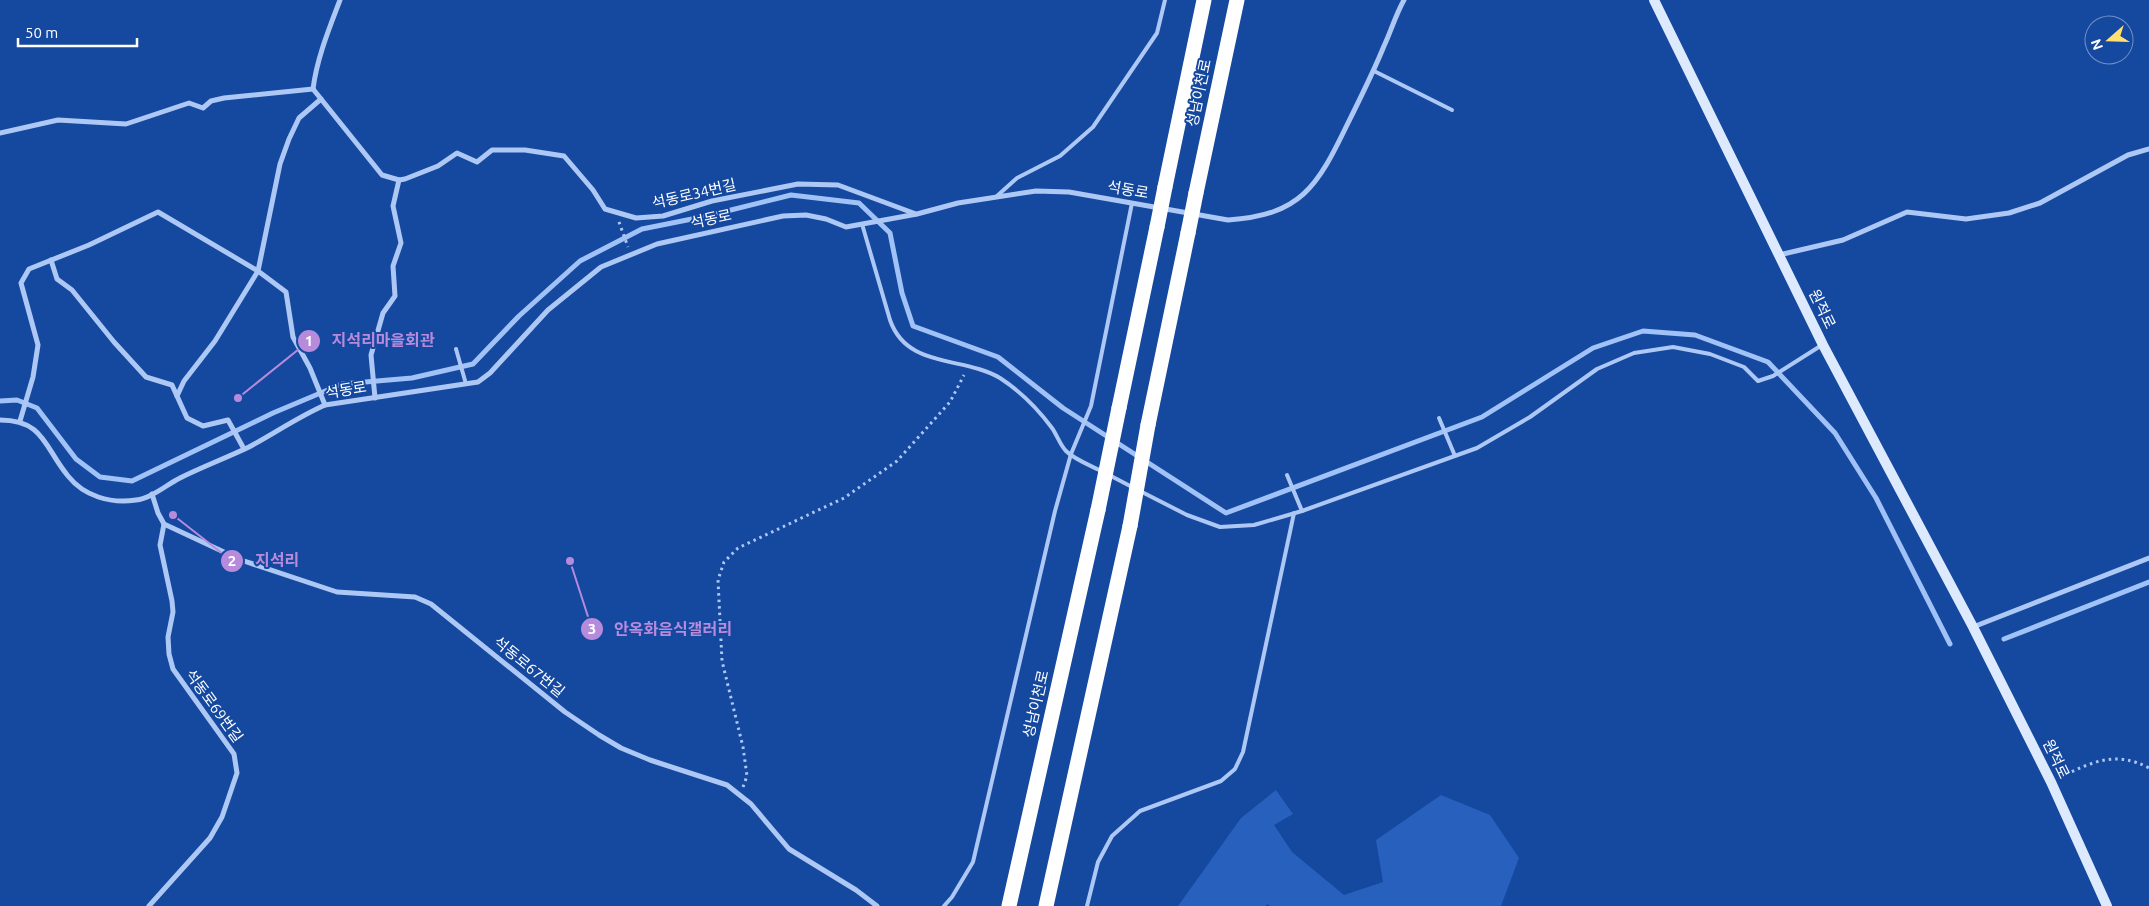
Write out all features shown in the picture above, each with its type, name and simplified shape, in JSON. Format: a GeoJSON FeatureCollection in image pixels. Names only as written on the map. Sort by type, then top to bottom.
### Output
{"type":"FeatureCollection","features":[{"type":"Feature","properties":{"kind":"highway","name":"성남이천로"},"geometry":{"type":"LineString","coordinates":[[1046,906],[1130,526],[1148,425],[1236,0]]}},
{"type":"Feature","properties":{"kind":"highway","name":"성남이천로"},"geometry":{"type":"LineString","coordinates":[[1009,906],[1098,510],[1203,4]]}},
{"type":"Feature","properties":{"kind":"street"},"geometry":{"type":"LineString","coordinates":[[313,89],[324,40],[340,0]]}},
{"type":"Feature","properties":{"kind":"street","name":"석동로"},"geometry":{"type":"LineString","coordinates":[[20,421],[28,424],[40,434],[67,476],[80,489],[94,496],[109,500],[137,500],[244,449],[304,414],[325,405],[478,382],[490,373],[548,310],[579,284],[601,267],[656,244],[783,216],[806,214],[846,227],[917,214],[958,203],[997,196],[1044,191],[1069,192],[1228,220],[1252,219],[1274,213],[1298,199],[1316,183],[1329,162],[1374,71],[1404,0]]}},
{"type":"Feature","properties":{"kind":"street","name":"원적로"},"geometry":{"type":"LineString","coordinates":[[1654,0],[1823,345],[1973,627],[2051,782],[2107,906]]}},
{"type":"Feature","properties":{"kind":"street"},"geometry":{"type":"LineString","coordinates":[[313,89],[382,175],[399,180],[393,206],[401,243],[393,266],[395,296],[383,313],[371,355],[375,398]]}},
{"type":"Feature","properties":{"kind":"street"},"geometry":{"type":"LineString","coordinates":[[0,134],[58,120],[126,124],[189,103],[203,108],[211,101],[224,98],[313,89]]}},
{"type":"Feature","properties":{"kind":"street"},"geometry":{"type":"LineString","coordinates":[[177,396],[184,381],[215,341],[258,271],[280,164],[289,139],[299,118],[321,99]]}},
{"type":"Feature","properties":{"kind":"street"},"geometry":{"type":"LineString","coordinates":[[1779,255],[1843,240],[1907,212],[1966,219],[2009,213],[2040,203],[2128,155],[2149,149]]}},
{"type":"Feature","properties":{"kind":"street","name":"석동로34번길"},"geometry":{"type":"LineString","coordinates":[[399,180],[438,166],[457,153],[477,162],[492,150],[525,150],[564,156],[593,190],[605,209],[636,218],[663,216],[712,201],[798,184],[838,185],[917,214]]}},
{"type":"Feature","properties":{"kind":"street"},"geometry":{"type":"LineString","coordinates":[[0,420],[20,421],[33,377],[38,345],[21,283],[29,269],[158,212],[258,271],[286,292],[293,337],[317,384],[325,405]]}},
{"type":"Feature","properties":{"kind":"street"},"geometry":{"type":"LineString","coordinates":[[51,260],[57,279],[72,290],[146,377],[172,385],[187,418],[203,426],[228,420],[244,449]]}},
{"type":"Feature","properties":{"kind":"street"},"geometry":{"type":"LineString","coordinates":[[152,494],[164,524]]}},
{"type":"Feature","properties":{"kind":"street","name":"석동로67번길"},"geometry":{"type":"LineString","coordinates":[[164,524],[240,560],[336,592],[415,597],[431,604],[565,712],[599,735],[621,748],[650,760],[727,785],[751,804],[789,849],[856,890],[877,906]]}},
{"type":"Feature","properties":{"kind":"street","name":"석동로69번길"},"geometry":{"type":"LineString","coordinates":[[149,906],[210,838],[222,817],[238,773],[234,754],[173,669],[169,654],[168,637],[173,612],[172,601],[160,545],[164,524]]}},
{"type":"Feature","properties":{"kind":"street"},"geometry":{"type":"LineString","coordinates":[[1973,627],[2149,558]]}},
{"type":"Feature","properties":{"kind":"lane"},"geometry":{"type":"LineString","coordinates":[[997,196],[1017,178],[1060,156],[1092,127],[1157,33],[1165,0]]}},
{"type":"Feature","properties":{"kind":"lane"},"geometry":{"type":"LineString","coordinates":[[1374,71],[1452,110]]}},
{"type":"Feature","properties":{"kind":"lane"},"geometry":{"type":"LineString","coordinates":[[944,906],[952,897],[973,862],[1056,510],[1071,454],[1091,406],[1132,203]]}},
{"type":"Feature","properties":{"kind":"lane"},"geometry":{"type":"LineString","coordinates":[[864,224],[894,331],[904,345],[921,354],[999,378],[1028,400],[1053,428],[1066,451],[1187,515],[1220,527],[1254,524],[1302,511],[1477,448],[1530,417],[1596,369],[1634,354],[1673,347],[1710,354],[1744,367],[1758,380],[1773,376],[1823,345]]}},
{"type":"Feature","properties":{"kind":"lane"},"geometry":{"type":"LineString","coordinates":[[456,349],[466,384]]}},
{"type":"Feature","properties":{"kind":"lane"},"geometry":{"type":"LineString","coordinates":[[1439,418],[1455,456]]}},
{"type":"Feature","properties":{"kind":"lane"},"geometry":{"type":"LineString","coordinates":[[1287,475],[1302,511]]}},
{"type":"Feature","properties":{"kind":"lane"},"geometry":{"type":"LineString","coordinates":[[1087,906],[1098,862],[1112,836],[1140,811],[1221,781],[1235,769],[1246,742],[1294,513]]}},
{"type":"Feature","properties":{"kind":"path"},"geometry":{"type":"LineString","coordinates":[[621,228],[627,245]]}},
{"type":"Feature","properties":{"kind":"path"},"geometry":{"type":"LineString","coordinates":[[740,796],[747,776],[743,747],[722,661],[718,580],[724,562],[738,548],[844,498],[897,461],[950,402],[967,368]]}},
{"type":"Feature","properties":{"kind":"path"},"geometry":{"type":"LineString","coordinates":[[2051,782],[2089,764],[2118,757],[2137,762],[2149,768]]}},
{"type":"Feature","properties":{"kind":"shaded area"},"geometry":{"type":"Polygon","coordinates":[[[1276,790],[1293,814],[1274,825],[1292,852],[1344,895],[1383,882],[1376,840],[1441,795],[1490,815],[1519,858],[1501,906],[1270,906],[1267,904],[1266,906],[1178,906],[1241,818],[1276,790]]]}},
{"type":"Feature","properties":{"kind":"waterway"},"geometry":{"type":"LineString","coordinates":[[0,401],[17,400],[37,408],[76,459],[100,477],[132,481],[273,413],[342,384],[412,378],[473,364],[519,316],[580,261],[642,229],[707,216],[791,195],[859,203],[890,233],[902,293],[913,326],[998,357],[1063,408],[1226,513],[1482,417],[1593,348],[1643,331],[1695,335],[1768,362],[1835,433],[1876,498],[1950,644]]}},
{"type":"Feature","properties":{"kind":"waterway"},"geometry":{"type":"LineString","coordinates":[[2004,639],[2149,582]]}},
{"type":"Feature","properties":{"kind":"place","name":"지석리마을회관"},"geometry":{"type":"Point","coordinates":[238,398]}},
{"type":"Feature","properties":{"kind":"place","name":"지석리"},"geometry":{"type":"Point","coordinates":[173,515]}},
{"type":"Feature","properties":{"kind":"place","name":"안옥화음식갤러리"},"geometry":{"type":"Point","coordinates":[570,561]}}]}
